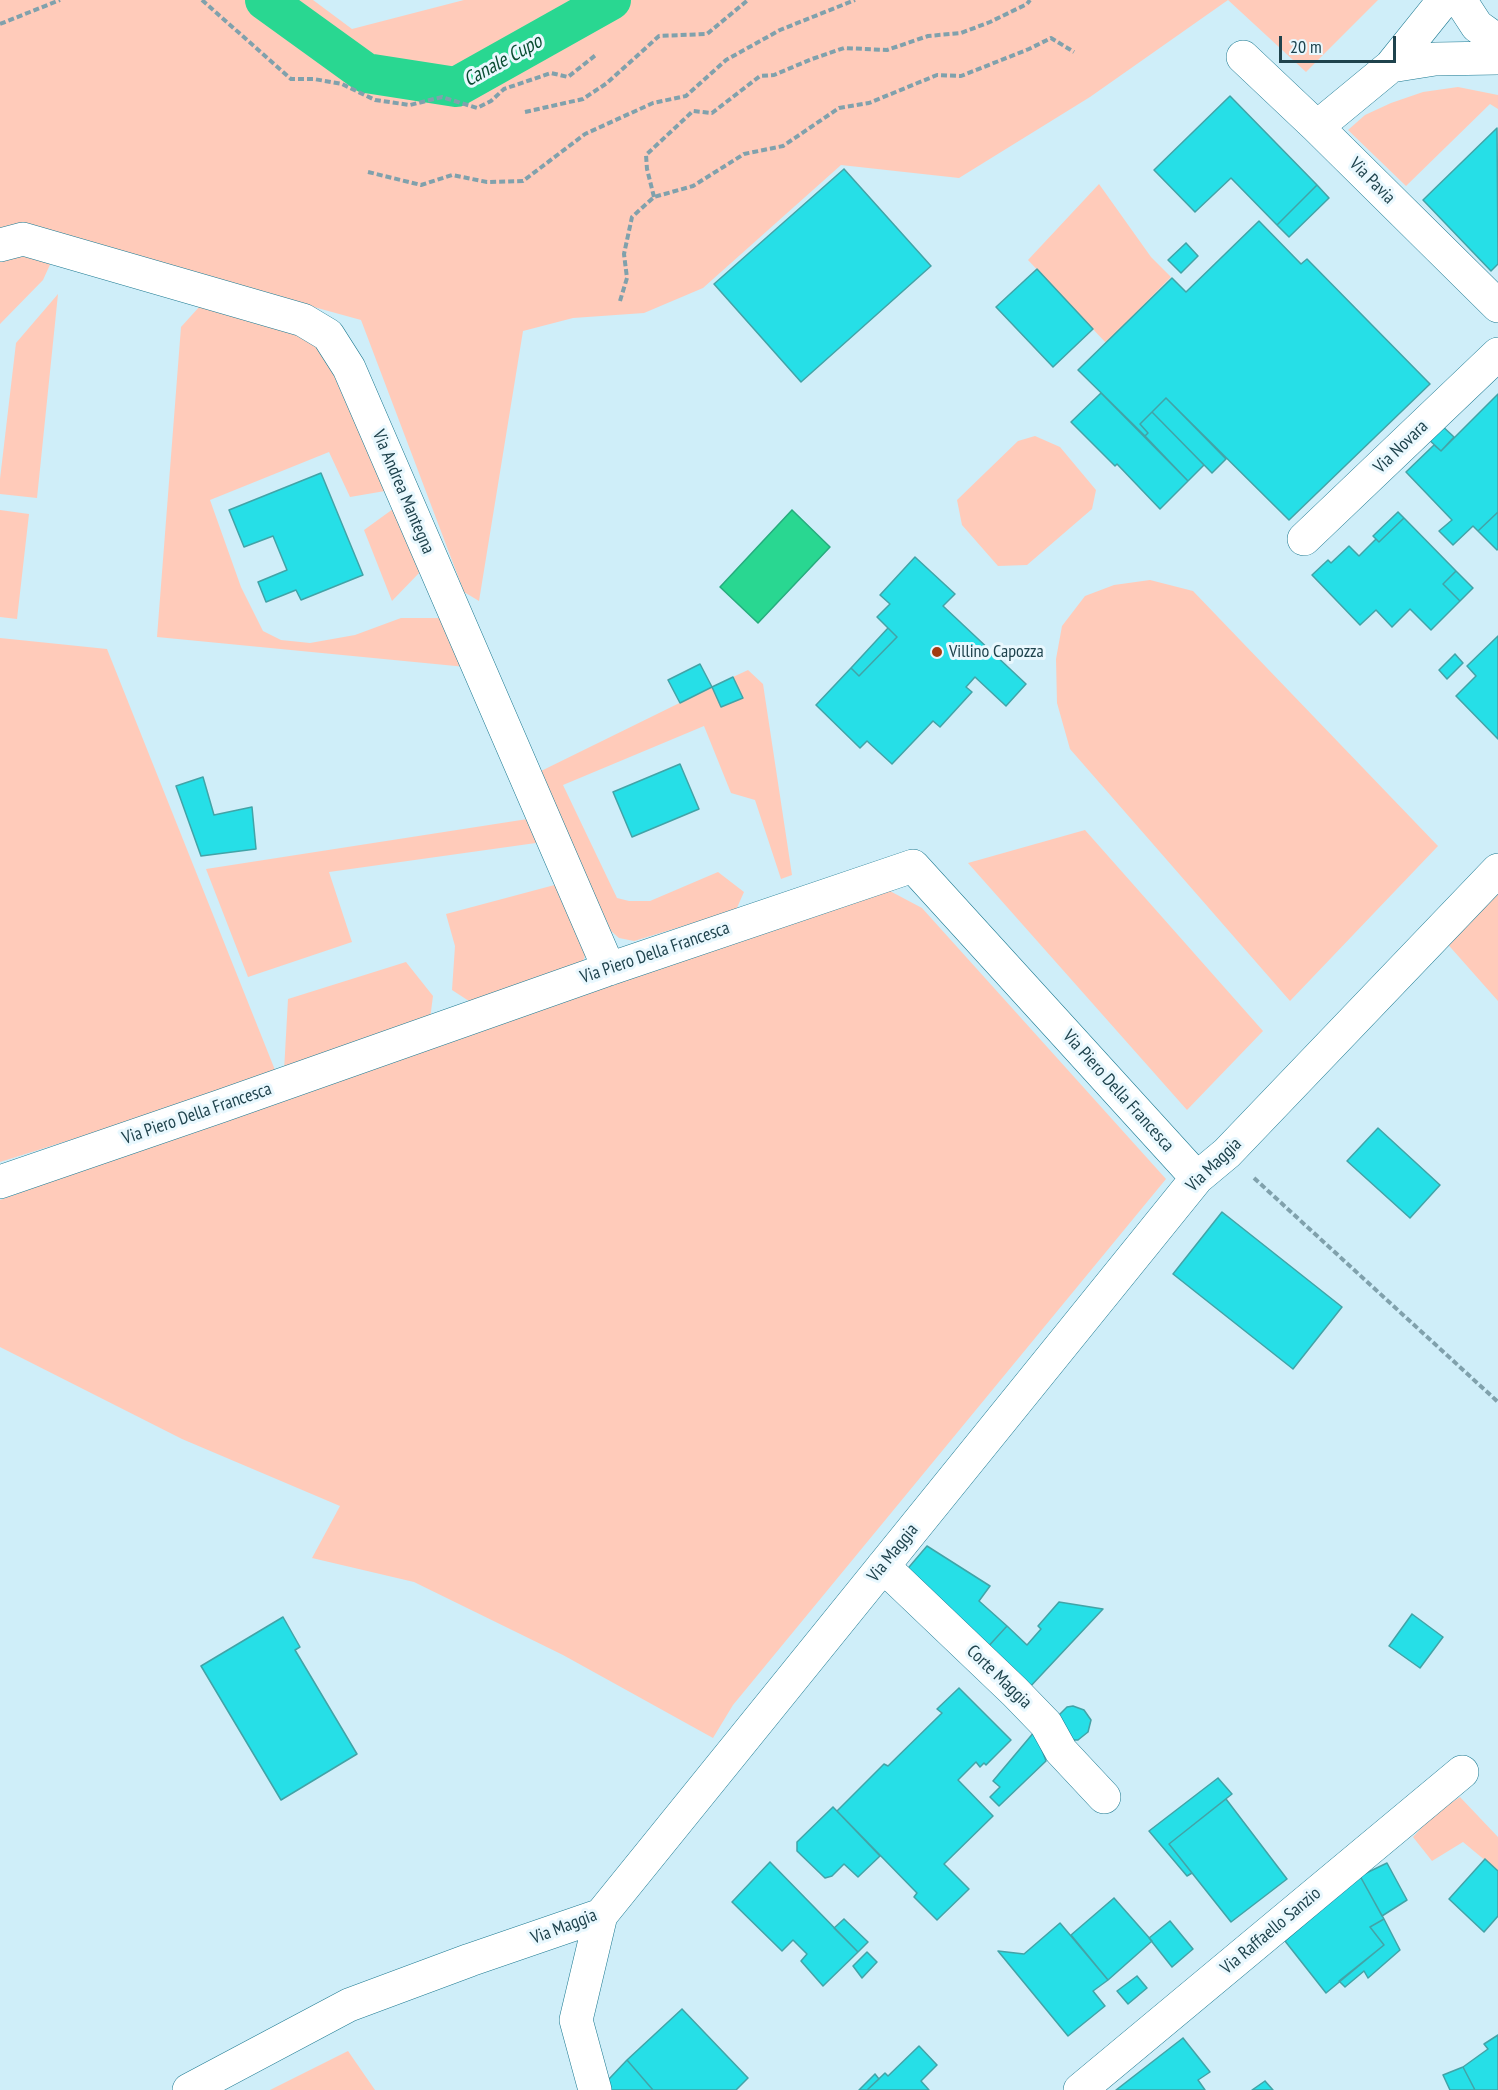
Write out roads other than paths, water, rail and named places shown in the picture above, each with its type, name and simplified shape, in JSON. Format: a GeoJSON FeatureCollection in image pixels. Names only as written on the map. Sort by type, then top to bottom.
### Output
{"type":"FeatureCollection","features":[{"type":"Feature","properties":{"kind":"street"},"geometry":{"type":"LineString","coordinates":[[1317,127],[1391,66],[1444,0]]}},
{"type":"Feature","properties":{"kind":"street"},"geometry":{"type":"LineString","coordinates":[[1460,0],[1477,26],[1498,41]]}},
{"type":"Feature","properties":{"kind":"street","name":"Via Pavia"},"geometry":{"type":"LineString","coordinates":[[1243,57],[1498,306]]}},
{"type":"Feature","properties":{"kind":"street"},"geometry":{"type":"LineString","coordinates":[[1391,66],[1435,59],[1498,57]]}},
{"type":"Feature","properties":{"kind":"street","name":"Via Andrea Mantegna"},"geometry":{"type":"LineString","coordinates":[[0,245],[23,239],[303,320],[328,335],[350,368],[609,969]]}},
{"type":"Feature","properties":{"kind":"street","name":"Via Novara"},"geometry":{"type":"LineString","coordinates":[[1304,539],[1498,354]]}},
{"type":"Feature","properties":{"kind":"street","name":"Via Piero Della Francesca"},"geometry":{"type":"LineString","coordinates":[[0,1182],[609,969],[913,866],[1197,1178]]}},
{"type":"Feature","properties":{"kind":"street","name":"Via Maggia"},"geometry":{"type":"LineString","coordinates":[[189,2090],[349,2005],[601,1915],[1197,1178],[1227,1153],[1498,870]]}},
{"type":"Feature","properties":{"kind":"street","name":"Corte Maggia"},"geometry":{"type":"LineString","coordinates":[[883,1566],[1046,1724],[1061,1751],[1104,1797]]}},
{"type":"Feature","properties":{"kind":"street","name":"Via Raffaello Sanzio"},"geometry":{"type":"LineString","coordinates":[[1080,2090],[1462,1772]]}},
{"type":"Feature","properties":{"kind":"street"},"geometry":{"type":"LineString","coordinates":[[595,2090],[576,2020],[601,1915]]}},
{"type":"Feature","properties":{"kind":"waterway","name":"Canale Cupo"},"geometry":{"type":"LineString","coordinates":[[265,0],[366,73],[456,87],[611,0]]}},
{"type":"Feature","properties":{"kind":"place","name":"Villino Capozza"},"geometry":{"type":"Point","coordinates":[937,652]}}]}
